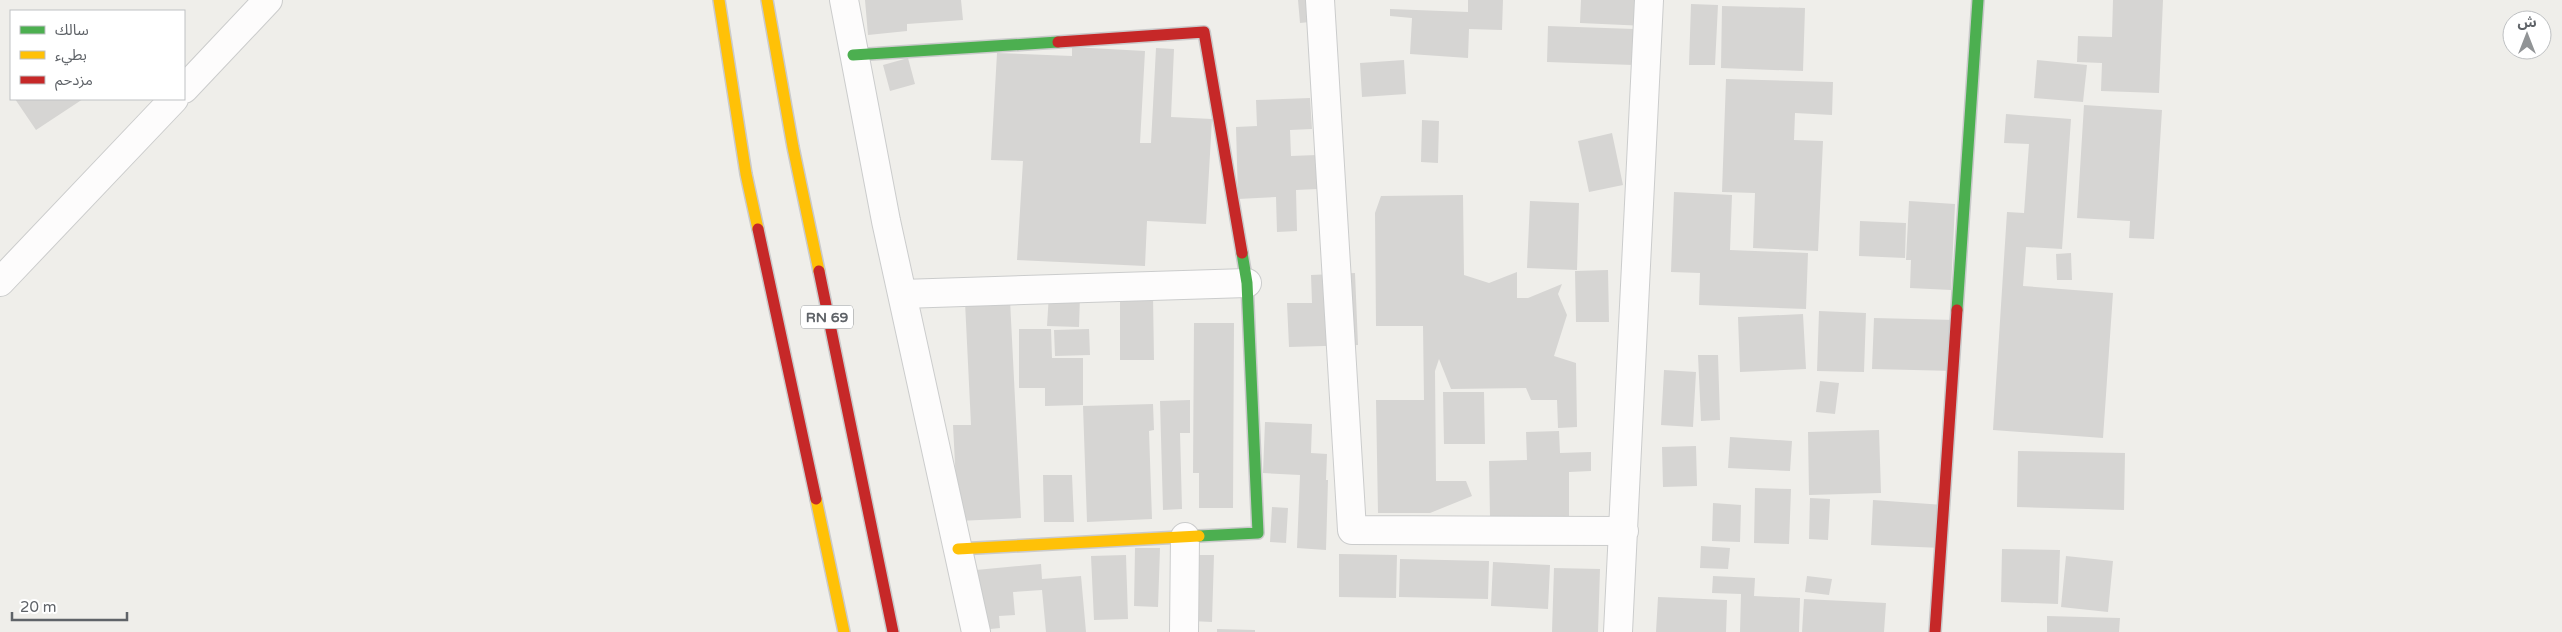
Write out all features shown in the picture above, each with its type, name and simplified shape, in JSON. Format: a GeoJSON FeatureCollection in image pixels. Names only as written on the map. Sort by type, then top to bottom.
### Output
{"type":"FeatureCollection","features":[{"type":"Feature","properties":{"kind":"street"},"geometry":{"type":"LineString","coordinates":[[185,87],[268,0]]}},
{"type":"Feature","properties":{"kind":"street"},"geometry":{"type":"LineString","coordinates":[[719,0],[746,174],[844,632]]}},
{"type":"Feature","properties":{"kind":"street","name":"RN 69"},"geometry":{"type":"LineString","coordinates":[[767,0],[796,166],[893,632]]}},
{"type":"Feature","properties":{"kind":"street"},"geometry":{"type":"LineString","coordinates":[[844,0],[853,55],[902,294],[976,632]]}},
{"type":"Feature","properties":{"kind":"street"},"geometry":{"type":"LineString","coordinates":[[1320,0],[1352,530],[1624,531]]}},
{"type":"Feature","properties":{"kind":"street"},"geometry":{"type":"LineString","coordinates":[[1618,632],[1649,0]]}},
{"type":"Feature","properties":{"kind":"street"},"geometry":{"type":"LineString","coordinates":[[1935,632],[1978,0]]}},
{"type":"Feature","properties":{"kind":"street"},"geometry":{"type":"LineString","coordinates":[[853,55],[1204,32],[1247,283],[1258,533],[958,549]]}},
{"type":"Feature","properties":{"kind":"street"},"geometry":{"type":"LineString","coordinates":[[0,282],[173,100]]}},
{"type":"Feature","properties":{"kind":"street"},"geometry":{"type":"LineString","coordinates":[[902,294],[1247,283]]}},
{"type":"Feature","properties":{"kind":"street"},"geometry":{"type":"LineString","coordinates":[[1184,632],[1185,537]]}},
{"type":"Feature","properties":{"kind":"building"},"geometry":{"type":"Polygon","coordinates":[[[865,0],[961,0],[963,20],[907,24],[907,31],[868,35],[865,0]]]}},
{"type":"Feature","properties":{"kind":"building"},"geometry":{"type":"Polygon","coordinates":[[[1298,0],[1317,0],[1319,21],[1300,23],[1298,0]]]}},
{"type":"Feature","properties":{"kind":"building"},"geometry":{"type":"Polygon","coordinates":[[[1468,0],[1503,0],[1502,30],[1469,29],[1468,58],[1410,54],[1412,18],[1390,16],[1390,9],[1468,12],[1468,0]]]}},
{"type":"Feature","properties":{"kind":"building"},"geometry":{"type":"Polygon","coordinates":[[[1581,0],[1647,0],[1646,26],[1580,23],[1581,0]]]}},
{"type":"Feature","properties":{"kind":"building"},"geometry":{"type":"Polygon","coordinates":[[[2113,0],[2163,0],[2159,93],[2101,91],[2102,63],[2077,62],[2078,36],[2112,37],[2113,0]]]}},
{"type":"Feature","properties":{"kind":"building"},"geometry":{"type":"Polygon","coordinates":[[[1691,4],[1718,5],[1715,65],[1689,65],[1691,4]]]}},
{"type":"Feature","properties":{"kind":"building"},"geometry":{"type":"Polygon","coordinates":[[[1722,6],[1805,8],[1803,71],[1721,68],[1722,6]]]}},
{"type":"Feature","properties":{"kind":"building"},"geometry":{"type":"Polygon","coordinates":[[[1548,26],[1634,29],[1633,65],[1547,62],[1548,26]]]}},
{"type":"Feature","properties":{"kind":"building"},"geometry":{"type":"Polygon","coordinates":[[[1072,47],[1145,51],[1140,143],[1151,143],[1156,48],[1174,49],[1171,117],[1212,119],[1206,224],[1147,221],[1145,266],[1017,260],[1023,161],[991,160],[997,53],[1072,56],[1072,47]]]}},
{"type":"Feature","properties":{"kind":"building"},"geometry":{"type":"Polygon","coordinates":[[[908,58],[915,84],[890,91],[883,65],[908,58]]]}},
{"type":"Feature","properties":{"kind":"building"},"geometry":{"type":"Polygon","coordinates":[[[1404,60],[1406,94],[1362,97],[1360,63],[1404,60]]]}},
{"type":"Feature","properties":{"kind":"building"},"geometry":{"type":"Polygon","coordinates":[[[2037,60],[2087,65],[2083,102],[2034,98],[2037,60]]]}},
{"type":"Feature","properties":{"kind":"building"},"geometry":{"type":"Polygon","coordinates":[[[1726,79],[1833,82],[1832,115],[1795,113],[1794,140],[1823,141],[1818,251],[1753,248],[1755,193],[1722,192],[1726,79]]]}},
{"type":"Feature","properties":{"kind":"building"},"geometry":{"type":"Polygon","coordinates":[[[1310,98],[1312,129],[1290,130],[1291,156],[1317,155],[1318,189],[1296,190],[1297,231],[1277,232],[1276,197],[1238,199],[1236,127],[1257,126],[1256,100],[1310,98]]]}},
{"type":"Feature","properties":{"kind":"building"},"geometry":{"type":"Polygon","coordinates":[[[16,100],[81,100],[36,130],[16,100]]]}},
{"type":"Feature","properties":{"kind":"building"},"geometry":{"type":"Polygon","coordinates":[[[2084,105],[2162,110],[2154,239],[2129,238],[2130,221],[2077,218],[2084,105]]]}},
{"type":"Feature","properties":{"kind":"building"},"geometry":{"type":"Polygon","coordinates":[[[2006,114],[2071,119],[2062,249],[2026,247],[2023,286],[2113,293],[2103,438],[1993,430],[2007,212],[2024,213],[2029,144],[2004,143],[2006,114]]]}},
{"type":"Feature","properties":{"kind":"building"},"geometry":{"type":"Polygon","coordinates":[[[1422,120],[1439,121],[1438,163],[1421,162],[1422,120]]]}},
{"type":"Feature","properties":{"kind":"building"},"geometry":{"type":"Polygon","coordinates":[[[1612,133],[1623,185],[1589,192],[1578,141],[1612,133]]]}},
{"type":"Feature","properties":{"kind":"building"},"geometry":{"type":"Polygon","coordinates":[[[1674,192],[1732,195],[1730,250],[1808,253],[1806,309],[1699,305],[1700,273],[1671,272],[1674,192]]]}},
{"type":"Feature","properties":{"kind":"building"},"geometry":{"type":"Polygon","coordinates":[[[1463,195],[1464,275],[1489,283],[1517,272],[1517,298],[1528,298],[1562,284],[1558,294],[1567,315],[1554,356],[1576,363],[1577,427],[1558,428],[1557,400],[1531,400],[1526,388],[1451,389],[1439,359],[1435,371],[1436,481],[1466,481],[1472,496],[1430,513],[1378,513],[1376,400],[1424,400],[1423,326],[1376,326],[1375,213],[1381,196],[1463,195]]]}},
{"type":"Feature","properties":{"kind":"building"},"geometry":{"type":"Polygon","coordinates":[[[1530,201],[1579,203],[1577,270],[1527,268],[1530,201]]]}},
{"type":"Feature","properties":{"kind":"building"},"geometry":{"type":"Polygon","coordinates":[[[1909,201],[1955,204],[1951,290],[1910,288],[1911,260],[1906,260],[1909,201]]]}},
{"type":"Feature","properties":{"kind":"building"},"geometry":{"type":"Polygon","coordinates":[[[1860,221],[1906,223],[1905,258],[1859,256],[1860,221]]]}},
{"type":"Feature","properties":{"kind":"building"},"geometry":{"type":"Polygon","coordinates":[[[2071,253],[2072,280],[2057,280],[2056,254],[2071,253]]]}},
{"type":"Feature","properties":{"kind":"building"},"geometry":{"type":"Polygon","coordinates":[[[1608,270],[1609,322],[1576,322],[1575,271],[1608,270]]]}},
{"type":"Feature","properties":{"kind":"building"},"geometry":{"type":"Polygon","coordinates":[[[1355,273],[1358,345],[1289,347],[1287,303],[1312,303],[1311,275],[1355,273]]]}},
{"type":"Feature","properties":{"kind":"building"},"geometry":{"type":"Polygon","coordinates":[[[1049,294],[1080,296],[1079,327],[1047,326],[1049,294]]]}},
{"type":"Feature","properties":{"kind":"building"},"geometry":{"type":"Polygon","coordinates":[[[1153,296],[1154,360],[1120,360],[1120,297],[1153,296]]]}},
{"type":"Feature","properties":{"kind":"building"},"geometry":{"type":"Polygon","coordinates":[[[1010,300],[1021,518],[958,521],[953,425],[971,425],[965,302],[1010,300]]]}},
{"type":"Feature","properties":{"kind":"building"},"geometry":{"type":"Polygon","coordinates":[[[1819,311],[1866,313],[1864,372],[1817,371],[1819,311]]]}},
{"type":"Feature","properties":{"kind":"building"},"geometry":{"type":"Polygon","coordinates":[[[1803,314],[1806,369],[1740,372],[1738,317],[1803,314]]]}},
{"type":"Feature","properties":{"kind":"building"},"geometry":{"type":"Polygon","coordinates":[[[1874,318],[1956,320],[1955,371],[1872,369],[1874,318]]]}},
{"type":"Feature","properties":{"kind":"building"},"geometry":{"type":"Polygon","coordinates":[[[1194,323],[1234,323],[1233,508],[1199,508],[1199,473],[1193,473],[1194,323]]]}},
{"type":"Feature","properties":{"kind":"building"},"geometry":{"type":"Polygon","coordinates":[[[1019,329],[1051,329],[1052,358],[1083,358],[1083,405],[1045,406],[1045,388],[1019,388],[1019,329]]]}},
{"type":"Feature","properties":{"kind":"building"},"geometry":{"type":"Polygon","coordinates":[[[1089,329],[1090,355],[1055,356],[1054,330],[1089,329]]]}},
{"type":"Feature","properties":{"kind":"building"},"geometry":{"type":"Polygon","coordinates":[[[1698,355],[1718,355],[1720,420],[1701,421],[1698,355]]]}},
{"type":"Feature","properties":{"kind":"building"},"geometry":{"type":"Polygon","coordinates":[[[1664,370],[1696,372],[1693,427],[1661,425],[1664,370]]]}},
{"type":"Feature","properties":{"kind":"building"},"geometry":{"type":"Polygon","coordinates":[[[1820,381],[1839,383],[1835,414],[1816,412],[1820,381]]]}},
{"type":"Feature","properties":{"kind":"building"},"geometry":{"type":"Polygon","coordinates":[[[1443,392],[1484,392],[1485,444],[1444,444],[1443,392]]]}},
{"type":"Feature","properties":{"kind":"building"},"geometry":{"type":"Polygon","coordinates":[[[1190,400],[1190,433],[1180,433],[1182,509],[1163,510],[1160,401],[1190,400]]]}},
{"type":"Feature","properties":{"kind":"building"},"geometry":{"type":"Polygon","coordinates":[[[1153,404],[1154,430],[1149,431],[1152,519],[1087,522],[1083,406],[1153,404]]]}},
{"type":"Feature","properties":{"kind":"building"},"geometry":{"type":"Polygon","coordinates":[[[1265,422],[1312,424],[1311,453],[1327,454],[1326,550],[1297,548],[1300,475],[1263,473],[1265,422]]]}},
{"type":"Feature","properties":{"kind":"building"},"geometry":{"type":"Polygon","coordinates":[[[1879,430],[1881,493],[1809,495],[1808,432],[1879,430]]]}},
{"type":"Feature","properties":{"kind":"building"},"geometry":{"type":"Polygon","coordinates":[[[1559,431],[1560,453],[1591,452],[1591,471],[1569,472],[1569,517],[1490,518],[1489,461],[1527,460],[1526,432],[1559,431]]]}},
{"type":"Feature","properties":{"kind":"building"},"geometry":{"type":"Polygon","coordinates":[[[1730,437],[1792,441],[1790,471],[1728,468],[1730,437]]]}},
{"type":"Feature","properties":{"kind":"building"},"geometry":{"type":"Polygon","coordinates":[[[1696,446],[1697,486],[1663,487],[1662,447],[1696,446]]]}},
{"type":"Feature","properties":{"kind":"building"},"geometry":{"type":"Polygon","coordinates":[[[2018,451],[2125,453],[2124,510],[2017,507],[2018,451]]]}},
{"type":"Feature","properties":{"kind":"building"},"geometry":{"type":"Polygon","coordinates":[[[1043,475],[1072,475],[1074,522],[1044,522],[1043,475]]]}},
{"type":"Feature","properties":{"kind":"building"},"geometry":{"type":"Polygon","coordinates":[[[1755,488],[1791,489],[1789,544],[1754,543],[1755,488]]]}},
{"type":"Feature","properties":{"kind":"building"},"geometry":{"type":"Polygon","coordinates":[[[1810,498],[1830,499],[1828,540],[1809,539],[1810,498]]]}},
{"type":"Feature","properties":{"kind":"building"},"geometry":{"type":"Polygon","coordinates":[[[1873,500],[1944,505],[1942,548],[1871,545],[1873,500]]]}},
{"type":"Feature","properties":{"kind":"building"},"geometry":{"type":"Polygon","coordinates":[[[1713,503],[1741,505],[1740,542],[1712,541],[1713,503]]]}},
{"type":"Feature","properties":{"kind":"building"},"geometry":{"type":"Polygon","coordinates":[[[1272,507],[1288,508],[1286,543],[1270,542],[1272,507]]]}},
{"type":"Feature","properties":{"kind":"building"},"geometry":{"type":"Polygon","coordinates":[[[1701,546],[1730,548],[1728,569],[1700,568],[1701,546]]]}},
{"type":"Feature","properties":{"kind":"building"},"geometry":{"type":"Polygon","coordinates":[[[1135,548],[1160,548],[1158,607],[1134,606],[1135,548]]]}},
{"type":"Feature","properties":{"kind":"building"},"geometry":{"type":"Polygon","coordinates":[[[2002,549],[2060,550],[2058,604],[2001,602],[2002,549]]]}},
{"type":"Feature","properties":{"kind":"building"},"geometry":{"type":"Polygon","coordinates":[[[1339,554],[1397,555],[1396,598],[1339,597],[1339,554]]]}},
{"type":"Feature","properties":{"kind":"building"},"geometry":{"type":"Polygon","coordinates":[[[1126,555],[1128,619],[1094,620],[1091,556],[1126,555]]]}},
{"type":"Feature","properties":{"kind":"building"},"geometry":{"type":"Polygon","coordinates":[[[1193,555],[1214,555],[1212,622],[1191,621],[1193,555]]]}},
{"type":"Feature","properties":{"kind":"building"},"geometry":{"type":"Polygon","coordinates":[[[2066,556],[2113,561],[2108,612],[2061,607],[2066,556]]]}},
{"type":"Feature","properties":{"kind":"building"},"geometry":{"type":"Polygon","coordinates":[[[1400,559],[1489,561],[1488,599],[1399,597],[1400,559]]]}},
{"type":"Feature","properties":{"kind":"building"},"geometry":{"type":"Polygon","coordinates":[[[1493,562],[1550,565],[1548,609],[1491,606],[1493,562]]]}},
{"type":"Feature","properties":{"kind":"building"},"geometry":{"type":"Polygon","coordinates":[[[1041,564],[1042,579],[1081,576],[1086,632],[1046,632],[1042,590],[1013,592],[1015,615],[999,616],[1000,628],[981,630],[976,570],[1041,564]]]}},
{"type":"Feature","properties":{"kind":"building"},"geometry":{"type":"Polygon","coordinates":[[[1554,568],[1600,569],[1598,632],[1552,632],[1554,568]]]}},
{"type":"Feature","properties":{"kind":"building"},"geometry":{"type":"Polygon","coordinates":[[[1713,576],[1755,578],[1754,596],[1800,598],[1799,632],[1740,632],[1741,594],[1712,593],[1713,576]]]}},
{"type":"Feature","properties":{"kind":"building"},"geometry":{"type":"Polygon","coordinates":[[[1807,576],[1832,579],[1829,595],[1805,592],[1807,576]]]}},
{"type":"Feature","properties":{"kind":"building"},"geometry":{"type":"Polygon","coordinates":[[[1658,597],[1727,600],[1726,632],[1656,632],[1658,597]]]}},
{"type":"Feature","properties":{"kind":"building"},"geometry":{"type":"Polygon","coordinates":[[[1804,599],[1886,603],[1884,632],[1802,632],[1804,599]]]}},
{"type":"Feature","properties":{"kind":"building"},"geometry":{"type":"Polygon","coordinates":[[[2047,616],[2120,618],[2119,632],[2047,632],[2047,616]]]}},
{"type":"Feature","properties":{"kind":"building"},"geometry":{"type":"Polygon","coordinates":[[[1217,629],[1255,630],[1255,632],[1217,632],[1217,629]]]}},
{"type":"Feature","properties":{"kind":"traffic: fast"},"geometry":{"type":"LineString","coordinates":[[1957,310],[1978,0]]}},
{"type":"Feature","properties":{"kind":"traffic: fast"},"geometry":{"type":"LineString","coordinates":[[853,55],[1058,42]]}},
{"type":"Feature","properties":{"kind":"traffic: fast"},"geometry":{"type":"LineString","coordinates":[[1199,536],[1258,533],[1247,283],[1242,253]]}},
{"type":"Feature","properties":{"kind":"traffic: slow"},"geometry":{"type":"LineString","coordinates":[[719,0],[746,174],[758,229]]}},
{"type":"Feature","properties":{"kind":"traffic: slow"},"geometry":{"type":"LineString","coordinates":[[767,0],[793,147],[819,271]]}},
{"type":"Feature","properties":{"kind":"traffic: slow"},"geometry":{"type":"LineString","coordinates":[[816,499],[844,632]]}},
{"type":"Feature","properties":{"kind":"traffic: slow"},"geometry":{"type":"LineString","coordinates":[[958,549],[1199,536]]}},
{"type":"Feature","properties":{"kind":"traffic: jam"},"geometry":{"type":"LineString","coordinates":[[1058,42],[1204,32],[1242,253]]}},
{"type":"Feature","properties":{"kind":"traffic: jam"},"geometry":{"type":"LineString","coordinates":[[758,229],[816,499]]}},
{"type":"Feature","properties":{"kind":"traffic: jam"},"geometry":{"type":"LineString","coordinates":[[819,271],[893,632]]}},
{"type":"Feature","properties":{"kind":"traffic: jam"},"geometry":{"type":"LineString","coordinates":[[1935,632],[1957,310]]}}]}
